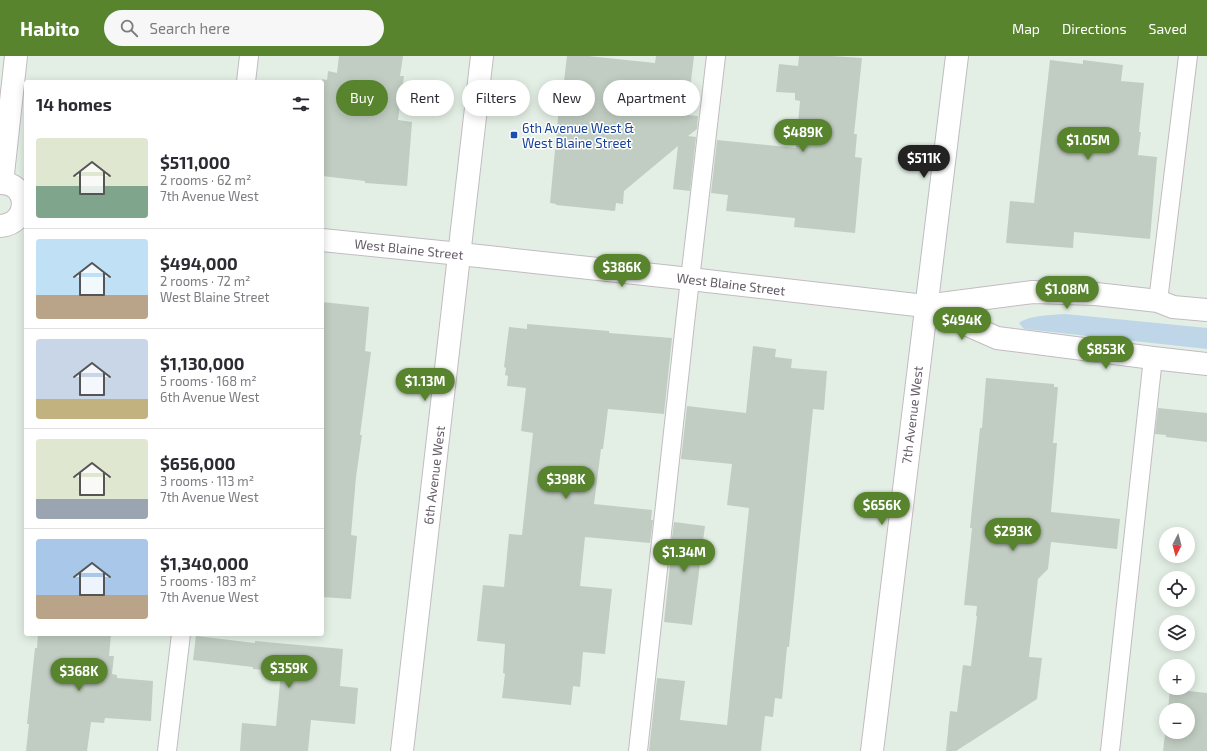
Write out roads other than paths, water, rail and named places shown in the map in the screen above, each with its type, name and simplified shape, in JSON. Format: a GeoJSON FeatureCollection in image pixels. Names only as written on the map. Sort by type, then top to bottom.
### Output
{"type":"FeatureCollection","features":[{"type":"Feature","properties":{"kind":"street"},"geometry":{"type":"LineString","coordinates":[[0,226],[7,226],[14,223],[24,208],[22,196],[18,190],[12,185],[1,183],[16,56]]}},
{"type":"Feature","properties":{"kind":"street","name":"6th Avenue West"},"geometry":{"type":"LineString","coordinates":[[402,751],[482,56]]}},
{"type":"Feature","properties":{"kind":"street","name":"7th Avenue West"},"geometry":{"type":"LineString","coordinates":[[872,751],[956,56]]}},
{"type":"Feature","properties":{"kind":"street","name":"West Blaine Street"},"geometry":{"type":"LineString","coordinates":[[324,240],[690,279],[925,306],[1033,292],[1096,294],[1158,301],[1173,307],[1207,310]]}},
{"type":"Feature","properties":{"kind":"street","name":"West Blaine Street"},"geometry":{"type":"LineString","coordinates":[[925,306],[997,338],[1207,364]]}},
{"type":"Feature","properties":{"kind":"lane"},"geometry":{"type":"LineString","coordinates":[[246,80],[249,56]]}},
{"type":"Feature","properties":{"kind":"lane"},"geometry":{"type":"LineString","coordinates":[[638,751],[716,56]]}},
{"type":"Feature","properties":{"kind":"lane"},"geometry":{"type":"LineString","coordinates":[[1158,301],[1188,56]]}},
{"type":"Feature","properties":{"kind":"lane"},"geometry":{"type":"LineString","coordinates":[[1110,751],[1154,358]]}},
{"type":"Feature","properties":{"kind":"lane"},"geometry":{"type":"LineString","coordinates":[[167,751],[181,636]]}},
{"type":"Feature","properties":{"kind":"place","name":"6th Avenue West & West Blaine Street"},"geometry":{"type":"Point","coordinates":[514,135]}}]}
